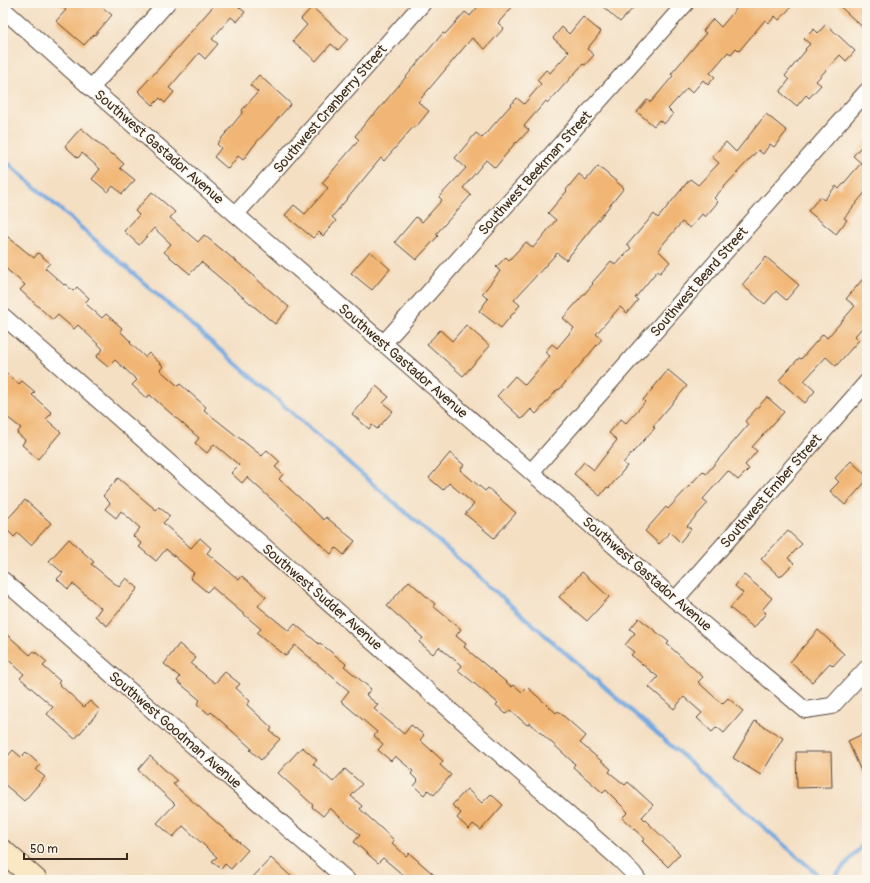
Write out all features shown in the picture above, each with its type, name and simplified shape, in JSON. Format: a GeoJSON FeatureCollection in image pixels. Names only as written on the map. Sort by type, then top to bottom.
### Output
{"type":"FeatureCollection","features":[{"type":"Feature","properties":{"kind":"street"},"geometry":{"type":"LineString","coordinates":[[92,88],[167,3]]}},
{"type":"Feature","properties":{"kind":"street","name":"Southwest Cranberry Street"},"geometry":{"type":"LineString","coordinates":[[236,214],[423,3]]}},
{"type":"Feature","properties":{"kind":"street","name":"Southwest Beekman Street"},"geometry":{"type":"LineString","coordinates":[[383,344],[686,3]]}},
{"type":"Feature","properties":{"kind":"street","name":"Southwest Gastador Avenue"},"geometry":{"type":"LineString","coordinates":[[3,9],[675,600],[805,710],[832,706],[867,668]]}},
{"type":"Feature","properties":{"kind":"street","name":"Southwest Beard Street"},"geometry":{"type":"LineString","coordinates":[[531,472],[867,91]]}},
{"type":"Feature","properties":{"kind":"street","name":"Southwest Sudder Avenue"},"geometry":{"type":"LineString","coordinates":[[3,316],[620,860],[638,880]]}},
{"type":"Feature","properties":{"kind":"street","name":"Southwest Ember Street"},"geometry":{"type":"LineString","coordinates":[[675,600],[867,382]]}},
{"type":"Feature","properties":{"kind":"street","name":"Southwest Goodman Avenue"},"geometry":{"type":"LineString","coordinates":[[3,580],[347,880]]}},
{"type":"Feature","properties":{"kind":"street"},"geometry":{"type":"LineString","coordinates":[[3,851],[36,880]]}},
{"type":"Feature","properties":{"kind":"building"},"geometry":{"type":"Polygon","coordinates":[[[57,3],[97,3],[112,15],[95,35],[94,34],[84,45],[56,21],[66,10],[57,3]]]}},
{"type":"Feature","properties":{"kind":"building"},"geometry":{"type":"Polygon","coordinates":[[[216,3],[234,3],[245,12],[237,22],[231,17],[212,39],[218,44],[205,59],[199,53],[169,88],[174,92],[165,103],[160,98],[153,105],[138,91],[216,3]]]}},
{"type":"Feature","properties":{"kind":"building"},"geometry":{"type":"Polygon","coordinates":[[[481,3],[516,3],[498,23],[504,28],[485,49],[472,38],[418,102],[429,111],[384,161],[381,158],[332,217],[336,221],[323,236],[319,232],[313,238],[285,215],[294,205],[305,214],[328,188],[322,183],[359,140],[355,136],[372,115],[373,116],[443,33],[445,34],[465,12],[470,16],[481,3]]]}},
{"type":"Feature","properties":{"kind":"building"},"geometry":{"type":"Polygon","coordinates":[[[599,3],[638,3],[620,22],[599,3]]]}},
{"type":"Feature","properties":{"kind":"building"},"geometry":{"type":"Polygon","coordinates":[[[741,3],[795,3],[779,20],[775,16],[769,23],[765,20],[739,51],[736,48],[731,54],[728,52],[710,73],[715,77],[708,85],[703,80],[692,93],[687,88],[668,109],[673,114],[664,124],[659,120],[654,126],[637,112],[647,100],[651,102],[673,76],[671,74],[706,33],[703,31],[713,19],[721,27],[741,3]]]}},
{"type":"Feature","properties":{"kind":"building"},"geometry":{"type":"Polygon","coordinates":[[[836,3],[867,3],[867,31],[836,3]]]}},
{"type":"Feature","properties":{"kind":"building"},"geometry":{"type":"Polygon","coordinates":[[[312,7],[348,39],[338,50],[331,44],[316,61],[293,41],[307,25],[301,19],[312,7]]]}},
{"type":"Feature","properties":{"kind":"building"},"geometry":{"type":"Polygon","coordinates":[[[583,17],[601,32],[587,49],[594,55],[585,65],[583,64],[548,103],[546,101],[524,126],[529,130],[517,143],[516,142],[495,168],[486,160],[463,188],[471,195],[436,234],[438,236],[416,260],[395,242],[416,217],[422,222],[442,200],[439,197],[466,168],[455,158],[476,133],[482,138],[517,98],[524,104],[541,84],[537,80],[546,70],[550,73],[569,52],[553,38],[562,27],[569,34],[583,17]]]}},
{"type":"Feature","properties":{"kind":"building"},"geometry":{"type":"Polygon","coordinates":[[[826,24],[855,51],[846,61],[840,55],[816,81],[821,85],[809,98],[806,95],[797,106],[780,92],[789,80],[785,76],[810,44],[804,39],[814,29],[818,33],[826,24]]]}},
{"type":"Feature","properties":{"kind":"building"},"geometry":{"type":"Polygon","coordinates":[[[259,75],[291,104],[255,144],[243,160],[238,156],[228,169],[214,157],[221,148],[217,144],[243,112],[242,110],[258,92],[250,85],[259,75]]]}},
{"type":"Feature","properties":{"kind":"building"},"geometry":{"type":"Polygon","coordinates":[[[766,114],[787,131],[774,147],[770,144],[763,154],[758,150],[714,198],[718,202],[705,217],[702,214],[690,228],[682,222],[658,250],[670,262],[660,273],[657,271],[635,298],[638,300],[627,313],[620,307],[596,334],[602,339],[559,390],[558,389],[536,414],[531,409],[522,419],[497,396],[515,376],[525,385],[550,356],[545,352],[552,344],[557,348],[574,328],[563,318],[611,261],[616,265],[631,248],[627,245],[654,214],[658,218],[690,179],[698,185],[719,163],[712,157],[726,142],[736,152],[766,114]]]}},
{"type":"Feature","properties":{"kind":"building"},"geometry":{"type":"Polygon","coordinates":[[[81,128],[124,164],[120,168],[135,180],[122,194],[113,186],[108,192],[92,179],[100,169],[82,153],[78,158],[65,146],[81,128]]]}},
{"type":"Feature","properties":{"kind":"building"},"geometry":{"type":"Polygon","coordinates":[[[867,140],[867,190],[844,218],[847,220],[836,234],[808,211],[820,197],[824,200],[836,186],[839,189],[861,163],[853,156],[867,140]]]}},
{"type":"Feature","properties":{"kind":"building"},"geometry":{"type":"Polygon","coordinates":[[[598,166],[624,188],[566,260],[557,253],[514,300],[520,305],[501,328],[479,311],[488,299],[482,294],[500,271],[496,267],[506,257],[509,260],[526,242],[533,248],[556,220],[548,213],[567,191],[566,190],[579,174],[586,180],[598,166]]]}},
{"type":"Feature","properties":{"kind":"building"},"geometry":{"type":"Polygon","coordinates":[[[152,192],[175,212],[170,218],[198,242],[204,235],[289,307],[275,324],[201,262],[190,274],[164,252],[171,244],[154,228],[139,245],[124,231],[139,215],[135,211],[152,192]]]}},
{"type":"Feature","properties":{"kind":"building"},"geometry":{"type":"Polygon","coordinates":[[[3,233],[34,258],[38,253],[50,263],[45,268],[73,291],[77,287],[89,298],[85,303],[102,318],[106,314],[122,328],[120,331],[131,342],[130,343],[145,357],[149,353],[163,366],[160,370],[178,386],[180,384],[206,407],[204,410],[262,456],[267,450],[280,462],[275,467],[283,474],[279,479],[324,520],[326,517],[355,541],[344,555],[336,548],[331,554],[247,477],[242,483],[231,473],[239,465],[214,444],[207,453],[195,443],[199,438],[150,395],[146,398],[132,385],[137,380],[115,360],[108,367],[96,357],[103,349],[78,325],[74,329],[58,315],[53,320],[20,290],[25,285],[3,266],[3,233]]]}},
{"type":"Feature","properties":{"kind":"building"},"geometry":{"type":"Polygon","coordinates":[[[370,251],[390,269],[372,290],[351,273],[370,251]]]}},
{"type":"Feature","properties":{"kind":"building"},"geometry":{"type":"Polygon","coordinates":[[[766,257],[799,285],[786,300],[776,291],[765,304],[742,285],[766,257]]]}},
{"type":"Feature","properties":{"kind":"building"},"geometry":{"type":"Polygon","coordinates":[[[867,274],[867,322],[855,336],[859,340],[836,366],[826,357],[804,381],[815,391],[805,403],[779,380],[799,358],[801,359],[823,334],[827,338],[855,306],[846,299],[867,274]]]}},
{"type":"Feature","properties":{"kind":"building"},"geometry":{"type":"Polygon","coordinates":[[[466,325],[490,346],[463,376],[427,344],[440,330],[452,341],[466,325]]]}},
{"type":"Feature","properties":{"kind":"building"},"geometry":{"type":"Polygon","coordinates":[[[668,370],[687,386],[653,426],[655,428],[623,463],[627,466],[609,488],[607,487],[600,496],[574,474],[584,462],[594,470],[617,440],[609,433],[621,419],[626,423],[645,402],[643,400],[668,370]]]}},
{"type":"Feature","properties":{"kind":"building"},"geometry":{"type":"Polygon","coordinates":[[[3,371],[19,384],[22,381],[35,392],[32,395],[52,413],[46,419],[61,432],[38,459],[22,445],[25,440],[17,433],[21,428],[3,414],[3,371]]]}},
{"type":"Feature","properties":{"kind":"building"},"geometry":{"type":"Polygon","coordinates":[[[376,386],[389,397],[383,403],[393,411],[377,429],[372,425],[369,429],[352,414],[376,386]]]}},
{"type":"Feature","properties":{"kind":"building"},"geometry":{"type":"Polygon","coordinates":[[[767,397],[784,412],[752,447],[757,451],[745,465],[749,469],[738,480],[728,471],[703,499],[708,503],[687,526],[691,529],[680,542],[670,532],[659,544],[645,531],[666,507],[668,509],[703,471],[706,474],[748,425],[745,421],[767,397]]]}},
{"type":"Feature","properties":{"kind":"building"},"geometry":{"type":"Polygon","coordinates":[[[450,453],[464,465],[460,470],[485,491],[488,488],[516,513],[494,538],[465,514],[474,504],[449,483],[443,490],[429,478],[450,453]]]}},
{"type":"Feature","properties":{"kind":"building"},"geometry":{"type":"Polygon","coordinates":[[[851,461],[867,476],[867,480],[845,505],[830,491],[839,482],[835,478],[851,461]]]}},
{"type":"Feature","properties":{"kind":"building"},"geometry":{"type":"Polygon","coordinates":[[[118,478],[156,510],[159,507],[170,516],[163,523],[191,548],[200,538],[211,548],[207,553],[239,580],[242,576],[266,597],[258,606],[289,631],[295,624],[346,664],[344,666],[371,689],[366,695],[378,705],[374,709],[404,734],[411,725],[424,735],[420,740],[443,761],[440,765],[451,775],[434,795],[428,790],[424,795],[414,786],[418,781],[411,774],[413,771],[395,756],[391,761],[378,750],[383,744],[374,736],[377,732],[341,701],[349,691],[295,645],[286,656],[257,633],[261,629],[212,587],[207,592],[190,578],[194,573],[166,549],[156,561],[139,547],[142,544],[133,536],[140,528],[121,511],[116,518],[105,509],[110,503],[103,496],[118,478]]]}},
{"type":"Feature","properties":{"kind":"building"},"geometry":{"type":"Polygon","coordinates":[[[25,500],[51,523],[31,545],[18,533],[14,537],[3,526],[3,524],[25,500]]]}},
{"type":"Feature","properties":{"kind":"building"},"geometry":{"type":"Polygon","coordinates":[[[788,531],[802,544],[788,558],[794,563],[780,577],[761,559],[788,531]]]}},
{"type":"Feature","properties":{"kind":"building"},"geometry":{"type":"Polygon","coordinates":[[[69,539],[94,562],[91,564],[119,587],[126,578],[138,588],[107,626],[95,616],[101,608],[73,584],[68,589],[57,579],[63,573],[49,561],[69,539]]]}},
{"type":"Feature","properties":{"kind":"building"},"geometry":{"type":"Polygon","coordinates":[[[582,572],[609,597],[587,621],[559,597],[582,572]]]}},
{"type":"Feature","properties":{"kind":"building"},"geometry":{"type":"Polygon","coordinates":[[[744,575],[772,598],[762,610],[766,613],[754,628],[730,608],[743,593],[735,586],[744,575]]]}},
{"type":"Feature","properties":{"kind":"building"},"geometry":{"type":"Polygon","coordinates":[[[409,581],[435,604],[433,606],[461,629],[456,636],[466,644],[464,647],[512,687],[514,685],[522,692],[527,687],[556,713],[558,711],[586,736],[580,743],[611,769],[609,772],[625,785],[628,782],[653,805],[642,817],[680,854],[668,867],[642,841],[645,839],[622,818],[628,812],[606,790],[603,793],[573,767],[575,764],[530,723],[527,725],[510,710],[506,714],[496,705],[498,703],[458,670],[462,666],[439,647],[433,654],[419,642],[423,638],[387,606],[409,581]]]}},
{"type":"Feature","properties":{"kind":"building"},"geometry":{"type":"Polygon","coordinates":[[[639,618],[669,642],[667,644],[703,677],[698,682],[722,704],[728,698],[743,711],[724,733],[717,727],[712,732],[697,718],[702,713],[684,697],[674,709],[649,687],[658,677],[631,655],[634,652],[625,645],[635,633],[630,629],[639,618]]]}},
{"type":"Feature","properties":{"kind":"building"},"geometry":{"type":"Polygon","coordinates":[[[818,630],[844,654],[833,666],[830,663],[812,682],[790,662],[818,630]]]}},
{"type":"Feature","properties":{"kind":"building"},"geometry":{"type":"Polygon","coordinates":[[[3,631],[30,655],[34,651],[47,662],[43,666],[60,681],[58,683],[84,707],[90,701],[100,710],[75,739],[47,714],[53,707],[20,678],[24,674],[3,655],[3,631]]]}},
{"type":"Feature","properties":{"kind":"building"},"geometry":{"type":"Polygon","coordinates":[[[179,644],[196,658],[191,664],[215,683],[225,672],[240,684],[236,688],[250,701],[247,705],[272,728],[270,731],[280,739],[261,760],[250,750],[252,749],[211,712],[209,714],[197,704],[200,700],[177,681],[180,677],[164,664],[179,644]]]}},
{"type":"Feature","properties":{"kind":"building"},"geometry":{"type":"Polygon","coordinates":[[[755,721],[783,738],[761,775],[733,758],[755,721]]]}},
{"type":"Feature","properties":{"kind":"building"},"geometry":{"type":"Polygon","coordinates":[[[867,732],[867,785],[848,741],[867,732]]]}},
{"type":"Feature","properties":{"kind":"building"},"geometry":{"type":"Polygon","coordinates":[[[302,747],[317,760],[313,764],[333,782],[345,769],[362,784],[351,796],[362,806],[360,809],[394,840],[392,843],[406,856],[409,853],[440,880],[409,880],[383,858],[378,863],[354,842],[360,835],[330,808],[323,816],[312,807],[313,805],[278,773],[302,747]]]}},
{"type":"Feature","properties":{"kind":"building"},"geometry":{"type":"Polygon","coordinates":[[[13,750],[21,757],[26,752],[40,765],[36,770],[45,777],[24,801],[3,783],[3,762],[13,750]]]}},
{"type":"Feature","properties":{"kind":"building"},"geometry":{"type":"Polygon","coordinates":[[[796,752],[831,752],[832,787],[797,788],[796,752]]]}},
{"type":"Feature","properties":{"kind":"building"},"geometry":{"type":"Polygon","coordinates":[[[150,756],[177,781],[173,784],[248,850],[231,869],[225,864],[221,869],[212,861],[217,857],[183,826],[173,837],[157,823],[175,804],[138,770],[150,756]]]}},
{"type":"Feature","properties":{"kind":"building"},"geometry":{"type":"Polygon","coordinates":[[[467,789],[482,803],[491,794],[503,805],[481,830],[473,824],[469,829],[457,818],[461,813],[452,805],[467,789]]]}},
{"type":"Feature","properties":{"kind":"building"},"geometry":{"type":"Polygon","coordinates":[[[271,858],[295,880],[250,880],[271,858]]]}},
{"type":"Feature","properties":{"kind":"waterway"},"geometry":{"type":"LineString","coordinates":[[3,159],[824,880]]}},
{"type":"Feature","properties":{"kind":"waterway"},"geometry":{"type":"LineString","coordinates":[[832,880],[867,840]]}}]}
